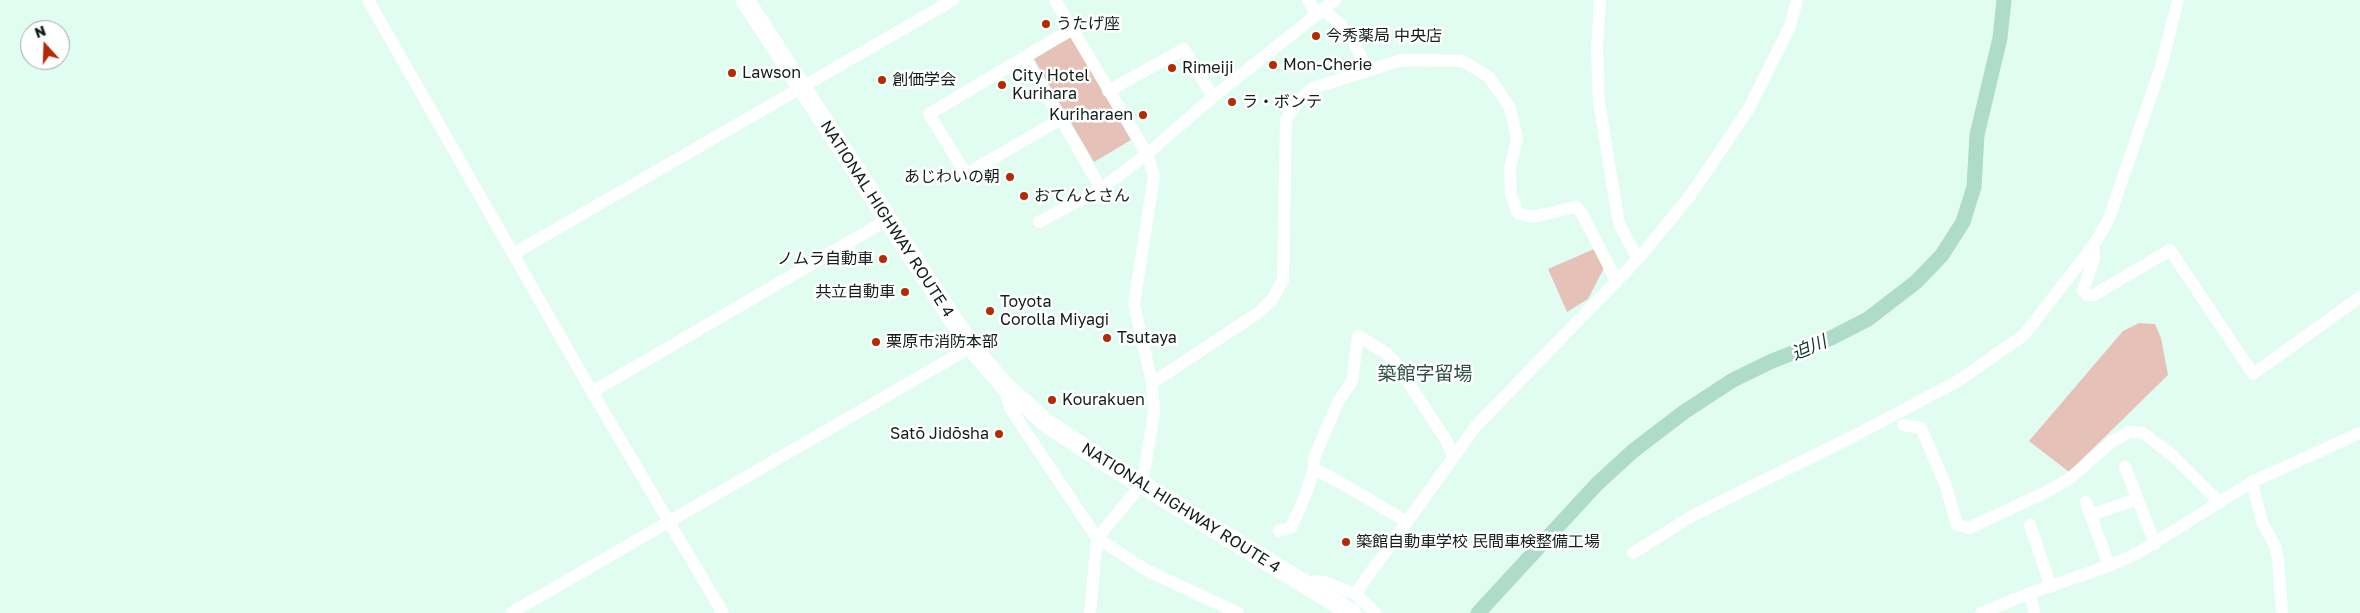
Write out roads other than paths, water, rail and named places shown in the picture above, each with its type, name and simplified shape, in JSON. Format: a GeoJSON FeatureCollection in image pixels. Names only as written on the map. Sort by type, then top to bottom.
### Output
{"type":"FeatureCollection","features":[{"type":"Feature","properties":{"kind":"highway","name":"NATIONAL HIGHWAY ROUTE 4"},"geometry":{"type":"LineString","coordinates":[[745,0],[971,348],[1004,385],[1045,422],[1352,613]]}},
{"type":"Feature","properties":{"kind":"street"},"geometry":{"type":"LineString","coordinates":[[368,0],[592,392],[723,613]]}},
{"type":"Feature","properties":{"kind":"street"},"geometry":{"type":"LineString","coordinates":[[513,254],[953,0]]}},
{"type":"Feature","properties":{"kind":"street"},"geometry":{"type":"LineString","coordinates":[[1055,0],[1108,91],[1148,154],[1154,176],[1134,304],[1152,382],[1154,414],[1142,484],[1097,538],[1090,613]]}},
{"type":"Feature","properties":{"kind":"street"},"geometry":{"type":"LineString","coordinates":[[1308,0],[1319,11],[1344,29],[1368,71]]}},
{"type":"Feature","properties":{"kind":"street"},"geometry":{"type":"LineString","coordinates":[[1039,222],[1101,189],[1148,154],[1213,97],[1335,0]]}},
{"type":"Feature","properties":{"kind":"street"},"geometry":{"type":"LineString","coordinates":[[1600,0],[1598,40],[1600,102],[1619,224],[1638,258]]}},
{"type":"Feature","properties":{"kind":"street"},"geometry":{"type":"LineString","coordinates":[[1355,594],[1476,426],[1638,258],[1690,196],[1748,110],[1790,26],[1797,0]]}},
{"type":"Feature","properties":{"kind":"street"},"geometry":{"type":"LineString","coordinates":[[1633,553],[1694,515],[1856,435],[1950,385],[1993,358],[2024,335],[2093,246],[2108,221],[2161,67],[2178,0]]}},
{"type":"Feature","properties":{"kind":"street"},"geometry":{"type":"LineString","coordinates":[[1061,119],[966,174],[929,114],[1072,29]]}},
{"type":"Feature","properties":{"kind":"street"},"geometry":{"type":"LineString","coordinates":[[1108,91],[1184,49],[1213,97]]}},
{"type":"Feature","properties":{"kind":"street"},"geometry":{"type":"LineString","coordinates":[[1024,57],[1101,189]]}},
{"type":"Feature","properties":{"kind":"street"},"geometry":{"type":"LineString","coordinates":[[1152,382],[1258,313],[1272,300],[1283,280],[1286,120],[1292,108],[1313,88],[1402,60],[1463,61],[1489,78],[1510,108],[1517,139],[1510,168],[1511,195],[1518,213],[1532,217],[1576,207],[1582,214],[1616,280]]}},
{"type":"Feature","properties":{"kind":"street"},"geometry":{"type":"LineString","coordinates":[[592,392],[887,220]]}},
{"type":"Feature","properties":{"kind":"street"},"geometry":{"type":"LineString","coordinates":[[2093,246],[2094,258],[2083,291],[2087,295],[2094,295],[2170,250],[2253,374],[2360,297]]}},
{"type":"Feature","properties":{"kind":"street"},"geometry":{"type":"LineString","coordinates":[[1279,532],[1291,528],[1314,469],[1314,458],[1338,402],[1352,381],[1358,336],[1386,353],[1395,362],[1446,440],[1453,456]]}},
{"type":"Feature","properties":{"kind":"street"},"geometry":{"type":"LineString","coordinates":[[511,613],[971,348]]}},
{"type":"Feature","properties":{"kind":"street"},"geometry":{"type":"LineString","coordinates":[[1004,385],[1010,408],[1097,538],[1148,571],[1238,613]]}},
{"type":"Feature","properties":{"kind":"street"},"geometry":{"type":"LineString","coordinates":[[1903,424],[1921,428],[1946,486],[1957,525],[1970,528],[2046,492],[2068,479],[2112,441],[2130,432],[2143,433],[2172,455],[2219,502]]}},
{"type":"Feature","properties":{"kind":"street"},"geometry":{"type":"LineString","coordinates":[[1981,613],[2030,593],[2109,566],[2155,544],[2252,482],[2360,432]]}},
{"type":"Feature","properties":{"kind":"street"},"geometry":{"type":"LineString","coordinates":[[2125,467],[2155,544]]}},
{"type":"Feature","properties":{"kind":"street"},"geometry":{"type":"LineString","coordinates":[[1314,469],[1342,482],[1363,498],[1407,522]]}},
{"type":"Feature","properties":{"kind":"street"},"geometry":{"type":"LineString","coordinates":[[2252,482],[2262,522],[2275,546],[2281,577],[2282,613]]}},
{"type":"Feature","properties":{"kind":"street"},"geometry":{"type":"LineString","coordinates":[[2091,515],[2136,499]]}},
{"type":"Feature","properties":{"kind":"street"},"geometry":{"type":"LineString","coordinates":[[2086,502],[2109,566]]}},
{"type":"Feature","properties":{"kind":"street"},"geometry":{"type":"LineString","coordinates":[[2030,526],[2051,587]]}},
{"type":"Feature","properties":{"kind":"street"},"geometry":{"type":"LineString","coordinates":[[1311,589],[1316,581],[1325,582],[1355,594],[1376,613]]}},
{"type":"Feature","properties":{"kind":"street"},"geometry":{"type":"LineString","coordinates":[[2030,593],[2034,613]]}},
{"type":"Feature","properties":{"kind":"waterway","name":"迫川"},"geometry":{"type":"LineString","coordinates":[[1478,613],[1597,484],[1633,451],[1684,412],[1733,380],[1772,361],[1831,338],[1868,319],[1916,282],[1942,255],[1963,222],[1974,187],[1977,135],[2000,38],[2004,0]]}},
{"type":"Feature","properties":{"kind":"place","name":"うたげ座"},"geometry":{"type":"Point","coordinates":[1046,24]}},
{"type":"Feature","properties":{"kind":"place","name":"今秀薬局 中央店"},"geometry":{"type":"Point","coordinates":[1316,36]}},
{"type":"Feature","properties":{"kind":"place","name":"Mon-Cherie"},"geometry":{"type":"Point","coordinates":[1273,65]}},
{"type":"Feature","properties":{"kind":"place","name":"Rimeiji"},"geometry":{"type":"Point","coordinates":[1172,68]}},
{"type":"Feature","properties":{"kind":"place","name":"Lawson"},"geometry":{"type":"Point","coordinates":[732,73]}},
{"type":"Feature","properties":{"kind":"place","name":"創価学会"},"geometry":{"type":"Point","coordinates":[882,80]}},
{"type":"Feature","properties":{"kind":"place","name":"City Hotel Kurihara"},"geometry":{"type":"Point","coordinates":[1002,85]}},
{"type":"Feature","properties":{"kind":"place","name":"ラ・ボンテ"},"geometry":{"type":"Point","coordinates":[1232,102]}},
{"type":"Feature","properties":{"kind":"place","name":"Kuriharaen"},"geometry":{"type":"Point","coordinates":[1143,115]}},
{"type":"Feature","properties":{"kind":"place","name":"あじわいの朝"},"geometry":{"type":"Point","coordinates":[1010,177]}},
{"type":"Feature","properties":{"kind":"place","name":"おてんとさん"},"geometry":{"type":"Point","coordinates":[1024,196]}},
{"type":"Feature","properties":{"kind":"place","name":"ノムラ自動車"},"geometry":{"type":"Point","coordinates":[883,259]}},
{"type":"Feature","properties":{"kind":"place","name":"共立自動車"},"geometry":{"type":"Point","coordinates":[905,292]}},
{"type":"Feature","properties":{"kind":"place","name":"Toyota Corolla Miyagi"},"geometry":{"type":"Point","coordinates":[990,311]}},
{"type":"Feature","properties":{"kind":"place","name":"Tsutaya"},"geometry":{"type":"Point","coordinates":[1107,338]}},
{"type":"Feature","properties":{"kind":"place","name":"栗原市消防本部"},"geometry":{"type":"Point","coordinates":[876,342]}},
{"type":"Feature","properties":{"kind":"place","name":"Kourakuen"},"geometry":{"type":"Point","coordinates":[1052,400]}},
{"type":"Feature","properties":{"kind":"place","name":"Satō Jidōsha"},"geometry":{"type":"Point","coordinates":[999,434]}},
{"type":"Feature","properties":{"kind":"place","name":"築館自動車学校 民間車検整備工場"},"geometry":{"type":"Point","coordinates":[1346,542]}},
{"type":"Feature","properties":{"kind":"district","name":"築館字留場"},"geometry":{"type":"Point","coordinates":[1425,374]}}]}
